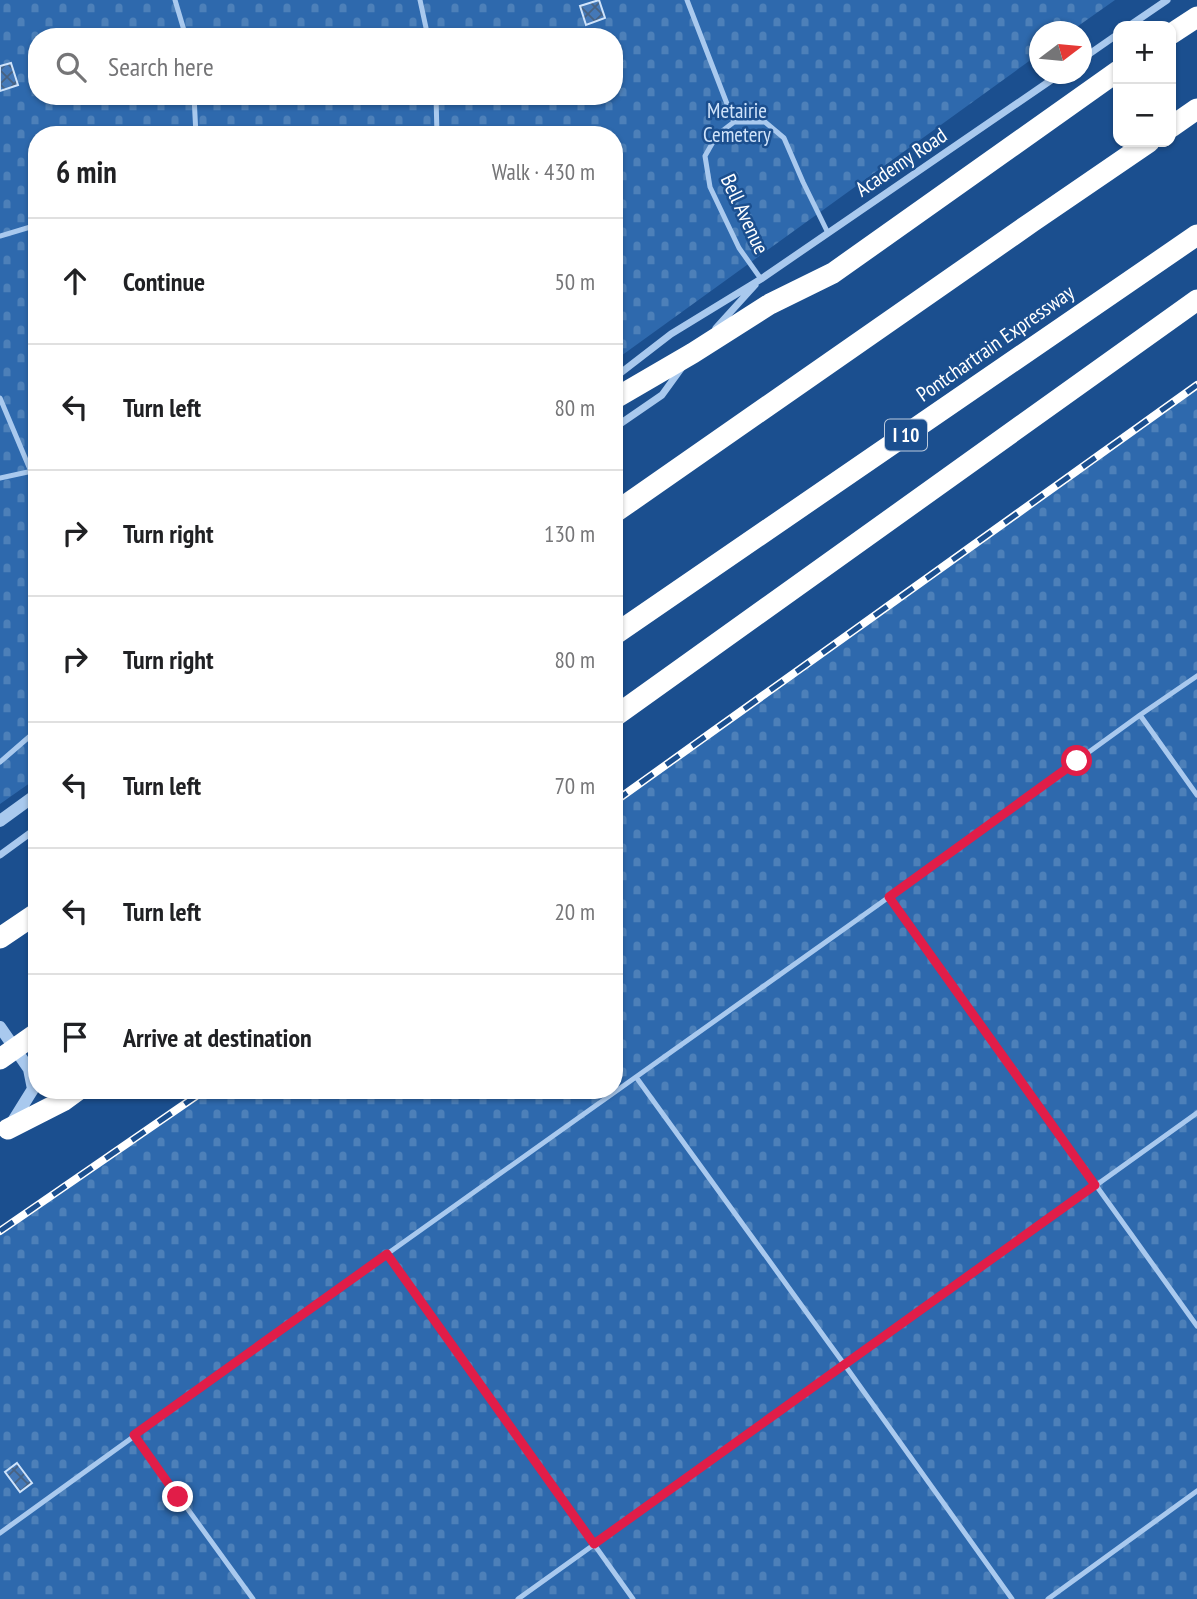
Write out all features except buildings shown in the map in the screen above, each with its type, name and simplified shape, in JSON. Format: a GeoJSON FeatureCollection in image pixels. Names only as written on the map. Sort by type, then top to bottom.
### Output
{"type":"FeatureCollection","features":[{"type":"Feature","properties":{"kind":"highway"},"geometry":{"type":"LineString","coordinates":[[1176,31],[1197,17]]}},
{"type":"Feature","properties":{"kind":"highway"},"geometry":{"type":"LineString","coordinates":[[623,394],[770,304],[833,273],[1113,75]]}},
{"type":"Feature","properties":{"kind":"highway"},"geometry":{"type":"LineString","coordinates":[[1176,124],[1197,109]]}},
{"type":"Feature","properties":{"kind":"highway"},"geometry":{"type":"LineString","coordinates":[[623,507],[1142,147]]}},
{"type":"Feature","properties":{"kind":"highway","name":"Pontchartrain Expressway"},"geometry":{"type":"LineString","coordinates":[[623,629],[1197,235]]}},
{"type":"Feature","properties":{"kind":"highway"},"geometry":{"type":"LineString","coordinates":[[623,711],[1197,300]]}},
{"type":"Feature","properties":{"kind":"highway"},"geometry":{"type":"LineString","coordinates":[[0,938],[28,919]]}},
{"type":"Feature","properties":{"kind":"highway"},"geometry":{"type":"LineString","coordinates":[[0,1059],[28,1040]]}},
{"type":"Feature","properties":{"kind":"highway"},"geometry":{"type":"LineString","coordinates":[[4,1132],[65,1099]]}},
{"type":"Feature","properties":{"kind":"street"},"geometry":{"type":"LineString","coordinates":[[1136,21],[1167,0]]}},
{"type":"Feature","properties":{"kind":"street"},"geometry":{"type":"LineString","coordinates":[[1092,52],[1113,37]]}},
{"type":"Feature","properties":{"kind":"street","name":"Academy Road"},"geometry":{"type":"LineString","coordinates":[[761,279],[1045,84]]}},
{"type":"Feature","properties":{"kind":"street"},"geometry":{"type":"LineString","coordinates":[[623,422],[662,395],[693,353],[761,279]]}},
{"type":"Feature","properties":{"kind":"street"},"geometry":{"type":"LineString","coordinates":[[623,371],[671,334],[761,279]]}},
{"type":"Feature","properties":{"kind":"street"},"geometry":{"type":"LineString","coordinates":[[0,821],[28,801]]}},
{"type":"Feature","properties":{"kind":"street"},"geometry":{"type":"LineString","coordinates":[[0,855],[28,835]]}},
{"type":"Feature","properties":{"kind":"street"},"geometry":{"type":"LineString","coordinates":[[0,1027],[28,1068]]}},
{"type":"Feature","properties":{"kind":"street"},"geometry":{"type":"LineString","coordinates":[[4,1132],[28,1096]]}},
{"type":"Feature","properties":{"kind":"lane"},"geometry":{"type":"LineString","coordinates":[[175,0],[183,28]]}},
{"type":"Feature","properties":{"kind":"lane"},"geometry":{"type":"LineString","coordinates":[[420,0],[426,28]]}},
{"type":"Feature","properties":{"kind":"lane"},"geometry":{"type":"LineString","coordinates":[[687,0],[734,122],[765,122],[784,138],[828,233]]}},
{"type":"Feature","properties":{"kind":"lane"},"geometry":{"type":"LineString","coordinates":[[194,105],[196,126]]}},
{"type":"Feature","properties":{"kind":"lane"},"geometry":{"type":"LineString","coordinates":[[436,105],[437,126]]}},
{"type":"Feature","properties":{"kind":"lane","name":"Bell Avenue"},"geometry":{"type":"LineString","coordinates":[[734,122],[717,135],[705,156],[710,187],[738,248],[761,279]]}},
{"type":"Feature","properties":{"kind":"lane"},"geometry":{"type":"LineString","coordinates":[[0,236],[28,228]]}},
{"type":"Feature","properties":{"kind":"lane"},"geometry":{"type":"LineString","coordinates":[[0,398],[28,458]]}},
{"type":"Feature","properties":{"kind":"lane"},"geometry":{"type":"LineString","coordinates":[[0,478],[28,472]]}},
{"type":"Feature","properties":{"kind":"lane"},"geometry":{"type":"LineString","coordinates":[[623,1086],[1197,676]]}},
{"type":"Feature","properties":{"kind":"lane"},"geometry":{"type":"LineString","coordinates":[[1140,715],[1197,795]]}},
{"type":"Feature","properties":{"kind":"lane"},"geometry":{"type":"LineString","coordinates":[[0,762],[28,738]]}},
{"type":"Feature","properties":{"kind":"lane"},"geometry":{"type":"LineString","coordinates":[[889,897],[1197,1326]]}},
{"type":"Feature","properties":{"kind":"lane"},"geometry":{"type":"LineString","coordinates":[[636,1077],[1012,1599]]}},
{"type":"Feature","properties":{"kind":"lane"},"geometry":{"type":"LineString","coordinates":[[0,1533],[605,1099]]}},
{"type":"Feature","properties":{"kind":"lane"},"geometry":{"type":"LineString","coordinates":[[518,1599],[1197,1113]]}},
{"type":"Feature","properties":{"kind":"lane"},"geometry":{"type":"LineString","coordinates":[[387,1254],[633,1599]]}},
{"type":"Feature","properties":{"kind":"lane"},"geometry":{"type":"LineString","coordinates":[[134,1435],[253,1599]]}},
{"type":"Feature","properties":{"kind":"lane"},"geometry":{"type":"LineString","coordinates":[[1048,1599],[1197,1491]]}},
{"type":"Feature","properties":{"kind":"green space","name":"Metairie Cemetery"},"geometry":{"type":"Polygon","coordinates":[[[0,0],[1115,0],[1085,21],[1029,21],[1029,61],[623,354],[623,126],[28,126],[28,784],[0,804],[0,0]]]}},
{"type":"Feature","properties":{"kind":"green space"},"geometry":{"type":"Polygon","coordinates":[[[1197,385],[1197,1599],[0,1599],[0,1231],[192,1099],[623,1099],[623,796],[1197,385]]]}},
{"type":"Feature","properties":{"kind":"railway"},"geometry":{"type":"LineString","coordinates":[[623,796],[1197,385]]}},
{"type":"Feature","properties":{"kind":"railway"},"geometry":{"type":"LineString","coordinates":[[0,1231],[192,1099]]}},
{"type":"Feature","properties":{"kind":"route"},"geometry":{"type":"LineString","coordinates":[[178,1497],[134,1435],[387,1254],[594,1544],[1095,1185],[889,897],[1077,761]]}}]}
